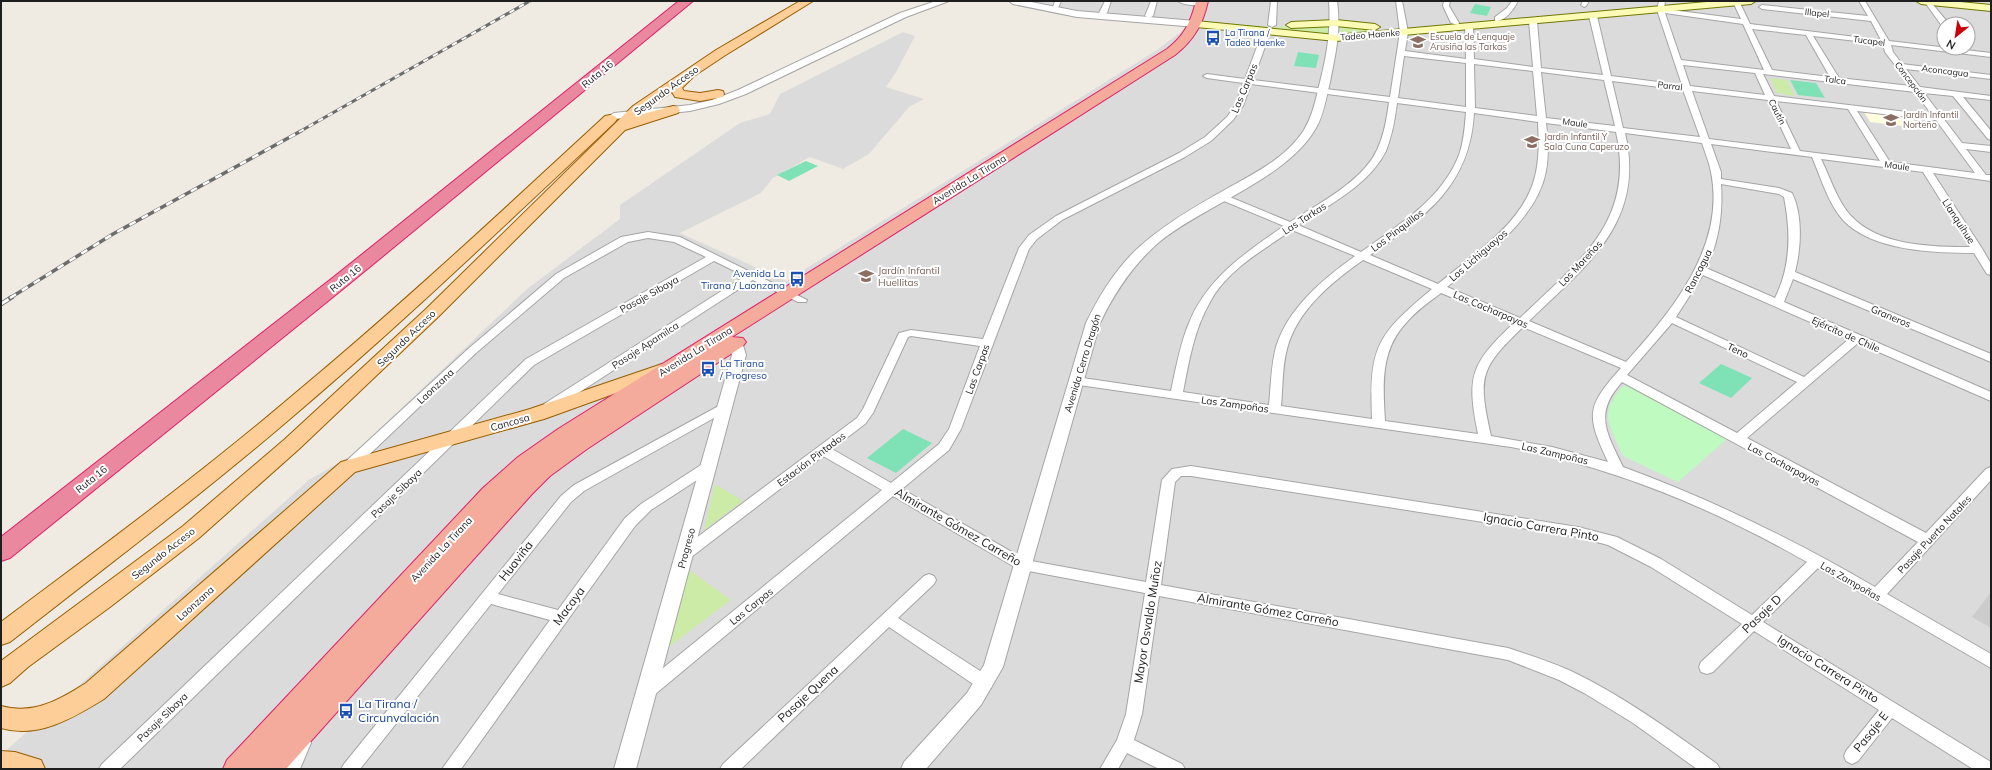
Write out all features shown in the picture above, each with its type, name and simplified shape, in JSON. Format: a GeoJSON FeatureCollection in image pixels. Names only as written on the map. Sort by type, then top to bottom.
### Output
{"type":"FeatureCollection","features":[{"type":"Feature","properties":{"kind":"highway","name":"Ruta 16"},"geometry":{"type":"LineString","coordinates":[[1,532],[279,316],[674,1]]}},
{"type":"Feature","properties":{"kind":"highway","name":"Ruta 16"},"geometry":{"type":"LineString","coordinates":[[1,551],[342,280],[686,1]]}},
{"type":"Feature","properties":{"kind":"highway","name":"Avenida La Tirana"},"geometry":{"type":"LineString","coordinates":[[268,769],[507,506],[542,471],[728,339],[1185,54],[1200,41],[1205,21],[1201,2]]}},
{"type":"Feature","properties":{"kind":"highway","name":"Avenida La Tirana"},"geometry":{"type":"LineString","coordinates":[[237,769],[508,477],[545,447],[670,368],[728,339]]}},
{"type":"Feature","properties":{"kind":"main road","name":"Segundo Acceso"},"geometry":{"type":"LineString","coordinates":[[1,634],[172,505],[293,406],[626,112],[675,71],[790,1]]}},
{"type":"Feature","properties":{"kind":"main road","name":"Segundo Acceso"},"geometry":{"type":"LineString","coordinates":[[1,676],[18,660],[152,562],[246,486],[348,394],[613,134],[626,112],[808,1]]}},
{"type":"Feature","properties":{"kind":"main road","name":"Tadeo Haenke"},"geometry":{"type":"LineString","coordinates":[[1205,21],[1269,27],[1336,38],[1455,23],[1706,1]]}},
{"type":"Feature","properties":{"kind":"main road","name":"Tadeo Haenke"},"geometry":{"type":"LineString","coordinates":[[1269,27],[1336,23],[1404,30],[1593,16],[1661,5],[1751,1]]}},
{"type":"Feature","properties":{"kind":"main road"},"geometry":{"type":"LineString","coordinates":[[1922,1],[1991,8]]}},
{"type":"Feature","properties":{"kind":"main road"},"geometry":{"type":"LineString","coordinates":[[1959,1],[1991,4]]}},
{"type":"Feature","properties":{"kind":"main road"},"geometry":{"type":"LineString","coordinates":[[1974,2],[1986,1]]}},
{"type":"Feature","properties":{"kind":"main road"},"geometry":{"type":"LineString","coordinates":[[702,65],[680,82],[675,87],[675,90],[683,95],[694,97],[706,97],[718,94]]}},
{"type":"Feature","properties":{"kind":"main road"},"geometry":{"type":"LineString","coordinates":[[613,134],[644,118],[673,110]]}},
{"type":"Feature","properties":{"kind":"main road","name":"Cancosa"},"geometry":{"type":"LineString","coordinates":[[348,467],[537,414],[670,368]]}},
{"type":"Feature","properties":{"kind":"main road","name":"Laonzana"},"geometry":{"type":"LineString","coordinates":[[1,717],[19,722],[48,716],[84,698],[114,676],[348,467]]}},
{"type":"Feature","properties":{"kind":"street"},"geometry":{"type":"LineString","coordinates":[[626,112],[689,102],[718,94],[768,73],[845,35],[928,1]]}},
{"type":"Feature","properties":{"kind":"street"},"geometry":{"type":"LineString","coordinates":[[626,112],[673,110],[704,105],[742,92],[882,24],[945,1]]}},
{"type":"Feature","properties":{"kind":"street","name":"Tadeo Haenke"},"geometry":{"type":"LineString","coordinates":[[1013,1],[1077,14],[1205,21]]}},
{"type":"Feature","properties":{"kind":"street","name":"Tadeo Haenke"},"geometry":{"type":"LineString","coordinates":[[1032,1],[1057,4],[1103,13],[1205,21]]}},
{"type":"Feature","properties":{"kind":"street"},"geometry":{"type":"LineString","coordinates":[[1103,13],[1108,1]]}},
{"type":"Feature","properties":{"kind":"street"},"geometry":{"type":"LineString","coordinates":[[1149,16],[1154,1]]}},
{"type":"Feature","properties":{"kind":"street"},"geometry":{"type":"LineString","coordinates":[[1182,1],[1201,2]]}},
{"type":"Feature","properties":{"kind":"street","name":"Las Carpas"},"geometry":{"type":"LineString","coordinates":[[646,691],[893,490],[949,442],[956,429],[986,343],[1021,256],[1033,237],[1047,226],[1075,209],[1187,152],[1209,138],[1234,115],[1269,27],[1274,1]]}},
{"type":"Feature","properties":{"kind":"street","name":"Avenida Cerro Dragón"},"geometry":{"type":"LineString","coordinates":[[912,769],[961,715],[985,683],[998,651],[1093,323],[1104,299],[1117,277],[1134,258],[1155,239],[1180,221],[1273,166],[1295,148],[1307,134],[1314,121],[1336,38],[1336,23],[1333,1]]}},
{"type":"Feature","properties":{"kind":"street","name":"Las Tarkas"},"geometry":{"type":"LineString","coordinates":[[1176,396],[1189,335],[1199,311],[1213,289],[1239,261],[1350,187],[1372,165],[1381,151],[1388,133],[1404,30],[1399,1]]}},
{"type":"Feature","properties":{"kind":"street"},"geometry":{"type":"LineString","coordinates":[[1447,1],[1446,6],[1455,23]]}},
{"type":"Feature","properties":{"kind":"street"},"geometry":{"type":"LineString","coordinates":[[1498,19],[1510,9],[1515,1]]}},
{"type":"Feature","properties":{"kind":"street","name":"Concepción"},"geometry":{"type":"LineString","coordinates":[[1862,1],[1884,36],[1889,52],[1959,145],[1987,178]]}},
{"type":"Feature","properties":{"kind":"street"},"geometry":{"type":"LineString","coordinates":[[1736,2],[1769,72]]}},
{"type":"Feature","properties":{"kind":"street"},"geometry":{"type":"LineString","coordinates":[[1927,2],[1938,16]]}},
{"type":"Feature","properties":{"kind":"street","name":"Tucapel"},"geometry":{"type":"LineString","coordinates":[[1661,5],[1675,13],[1746,24],[1886,43],[1936,47]]}},
{"type":"Feature","properties":{"kind":"street","name":"Rancagua"},"geometry":{"type":"LineString","coordinates":[[1618,469],[1601,432],[1598,417],[1601,399],[1670,318],[1683,300],[1701,270],[1711,246],[1717,222],[1719,199],[1717,181],[1706,141],[1678,62],[1661,5]]}},
{"type":"Feature","properties":{"kind":"street","name":"Illapel"},"geometry":{"type":"LineString","coordinates":[[1762,7],[1873,19]]}},
{"type":"Feature","properties":{"kind":"street","name":"Los Moreños"},"geometry":{"type":"LineString","coordinates":[[1485,439],[1477,398],[1477,384],[1479,371],[1488,355],[1592,252],[1610,226],[1622,199],[1626,174],[1624,152],[1593,16]]}},
{"type":"Feature","properties":{"kind":"street","name":"Los Lichiguayos"},"geometry":{"type":"LineString","coordinates":[[1379,424],[1377,373],[1378,362],[1385,343],[1403,319],[1501,236],[1530,200],[1538,181],[1544,159],[1544,147],[1533,21]]}},
{"type":"Feature","properties":{"kind":"street","name":"Los Pinquillos"},"geometry":{"type":"LineString","coordinates":[[1275,410],[1280,354],[1286,336],[1295,318],[1317,291],[1411,220],[1444,188],[1453,176],[1464,151],[1469,129],[1470,26]]}},
{"type":"Feature","properties":{"kind":"street"},"geometry":{"type":"LineString","coordinates":[[1808,33],[1836,80]]}},
{"type":"Feature","properties":{"kind":"street","name":"Tucapel"},"geometry":{"type":"LineString","coordinates":[[1976,52],[1991,55]]}},
{"type":"Feature","properties":{"kind":"street","name":"Parral"},"geometry":{"type":"LineString","coordinates":[[1401,53],[1939,118]]}},
{"type":"Feature","properties":{"kind":"street","name":"Talca"},"geometry":{"type":"LineString","coordinates":[[1678,62],[1991,98]]}},
{"type":"Feature","properties":{"kind":"street","name":"Aconcagua"},"geometry":{"type":"LineString","coordinates":[[1899,66],[1991,77]]}},
{"type":"Feature","properties":{"kind":"street","name":"Cautín"},"geometry":{"type":"LineString","coordinates":[[1758,71],[1797,153]]}},
{"type":"Feature","properties":{"kind":"street","name":"Maule"},"geometry":{"type":"LineString","coordinates":[[1207,76],[1249,80],[1987,178]]}},
{"type":"Feature","properties":{"kind":"street"},"geometry":{"type":"LineString","coordinates":[[1956,94],[1991,137]]}},
{"type":"Feature","properties":{"kind":"street"},"geometry":{"type":"LineString","coordinates":[[1851,108],[1887,165]]}},
{"type":"Feature","properties":{"kind":"street"},"geometry":{"type":"LineString","coordinates":[[1959,145],[1991,149]]}},
{"type":"Feature","properties":{"kind":"street"},"geometry":{"type":"LineString","coordinates":[[1815,155],[1844,215],[1857,227],[1877,236],[1901,243],[1942,250],[1978,250]]}},
{"type":"Feature","properties":{"kind":"street","name":"Llanquihue"},"geometry":{"type":"LineString","coordinates":[[1926,170],[1991,272]]}},
{"type":"Feature","properties":{"kind":"street"},"geometry":{"type":"LineString","coordinates":[[1717,181],[1779,191],[1788,195],[1792,209],[1794,234],[1791,274],[1778,303]]}},
{"type":"Feature","properties":{"kind":"street","name":"Las Cacharpayas"},"geometry":{"type":"LineString","coordinates":[[1222,197],[1521,322],[1624,371],[1738,439],[1927,540]]}},
{"type":"Feature","properties":{"kind":"street","name":"Laonzana"},"geometry":{"type":"LineString","coordinates":[[348,467],[472,351],[560,276],[614,243],[637,236],[666,236],[685,242],[795,296]]}},
{"type":"Feature","properties":{"kind":"street","name":"Pasaje Sibaya"},"geometry":{"type":"LineString","coordinates":[[108,769],[536,358],[714,257]]}},
{"type":"Feature","properties":{"kind":"street","name":"Ejército de Chile"},"geometry":{"type":"LineString","coordinates":[[1701,270],[1991,397]]}},
{"type":"Feature","properties":{"kind":"street","name":"Graneros"},"geometry":{"type":"LineString","coordinates":[[1791,274],[1991,358]]}},
{"type":"Feature","properties":{"kind":"street","name":"Pasaje Apamilca"},"geometry":{"type":"LineString","coordinates":[[537,414],[753,276]]}},
{"type":"Feature","properties":{"kind":"street","name":"Teno"},"geometry":{"type":"LineString","coordinates":[[1670,318],[1806,382]]}},
{"type":"Feature","properties":{"kind":"street","name":"Estación Pintados"},"geometry":{"type":"LineString","coordinates":[[685,554],[866,416],[903,335],[911,333],[986,343]]}},
{"type":"Feature","properties":{"kind":"street"},"geometry":{"type":"LineString","coordinates":[[1738,439],[1857,338]]}},
{"type":"Feature","properties":{"kind":"street","name":"Progreso"},"geometry":{"type":"LineString","coordinates":[[624,769],[685,554],[739,355],[738,349],[728,339]]}},
{"type":"Feature","properties":{"kind":"street","name":"Las Zampoñas"},"geometry":{"type":"LineString","coordinates":[[1076,381],[1485,439],[1563,454],[1618,469],[1716,509],[1817,561],[1991,662]]}},
{"type":"Feature","properties":{"kind":"street","name":"Huaviña"},"geometry":{"type":"LineString","coordinates":[[350,769],[487,597],[572,494],[726,406]]}},
{"type":"Feature","properties":{"kind":"street","name":"Almirante Gómez Carreño"},"geometry":{"type":"LineString","coordinates":[[823,450],[1023,565],[1488,650],[1528,660],[1568,676],[1612,700],[1712,769]]}},
{"type":"Feature","properties":{"kind":"street","name":"Macaya"},"geometry":{"type":"LineString","coordinates":[[451,769],[623,531],[637,514],[709,466]]}},
{"type":"Feature","properties":{"kind":"street","name":"Ignacio Carrera Pinto"},"geometry":{"type":"LineString","coordinates":[[1177,472],[1191,471],[1595,536],[1627,547],[1642,554],[1988,769]]}},
{"type":"Feature","properties":{"kind":"street","name":"Mayor Osvaldo Muñoz"},"geometry":{"type":"LineString","coordinates":[[1109,769],[1124,742],[1134,714],[1169,480],[1177,472]]}},
{"type":"Feature","properties":{"kind":"street","name":"Pasaje Puerto Natales"},"geometry":{"type":"LineString","coordinates":[[1876,595],[1991,472]]}},
{"type":"Feature","properties":{"kind":"street","name":"Pasaje D"},"geometry":{"type":"LineString","coordinates":[[1707,667],[1817,561]]}},
{"type":"Feature","properties":{"kind":"street","name":"Pasaje Quena"},"geometry":{"type":"LineString","coordinates":[[729,769],[929,580]]}},
{"type":"Feature","properties":{"kind":"street"},"geometry":{"type":"LineString","coordinates":[[487,597],[561,617]]}},
{"type":"Feature","properties":{"kind":"street"},"geometry":{"type":"LineString","coordinates":[[888,618],[985,683]]}},
{"type":"Feature","properties":{"kind":"street","name":"Pasaje E"},"geometry":{"type":"LineString","coordinates":[[1852,756],[1890,708]]}},
{"type":"Feature","properties":{"kind":"street"},"geometry":{"type":"LineString","coordinates":[[291,769],[317,715]]}},
{"type":"Feature","properties":{"kind":"street"},"geometry":{"type":"LineString","coordinates":[[1124,742],[1177,769]]}},
{"type":"Feature","properties":{"kind":"shaded area"},"geometry":{"type":"Polygon","coordinates":[[[1004,1],[1991,1],[1991,769],[1,769],[1,755],[309,480],[352,455],[527,289],[620,219],[620,205],[740,123],[770,114],[780,94],[903,32],[915,36],[895,74],[886,87],[924,99],[909,107],[869,154],[843,169],[810,157],[773,178],[761,193],[680,233],[786,281],[1157,50],[1183,30],[1187,23],[1060,15],[1004,1]]]}},
{"type":"Feature","properties":{"kind":"shaded area","name":"Jardín Infantil Norteño"},"geometry":{"type":"Polygon","coordinates":[[[1864,112],[1912,118],[1919,128],[1870,122],[1864,112]]]}},
{"type":"Feature","properties":{"kind":"shaded area"},"geometry":{"type":"Polygon","coordinates":[[[1991,592],[1991,628],[1972,617],[1991,592]]]}},
{"type":"Feature","properties":{"kind":"green space"},"geometry":{"type":"Polygon","coordinates":[[[1475,4],[1491,7],[1487,16],[1470,13],[1475,4]]]}},
{"type":"Feature","properties":{"kind":"green space"},"geometry":{"type":"Polygon","coordinates":[[[1217,23],[1270,27],[1330,25],[1331,36],[1217,25],[1217,23]]]}},
{"type":"Feature","properties":{"kind":"green space"},"geometry":{"type":"Polygon","coordinates":[[[1340,25],[1368,30],[1391,31],[1341,36],[1340,25]]]}},
{"type":"Feature","properties":{"kind":"green space"},"geometry":{"type":"Polygon","coordinates":[[[1298,52],[1319,55],[1316,68],[1294,66],[1298,52]]]}},
{"type":"Feature","properties":{"kind":"green space"},"geometry":{"type":"Polygon","coordinates":[[[1770,78],[1787,80],[1795,96],[1777,93],[1770,78]]]}},
{"type":"Feature","properties":{"kind":"green space"},"geometry":{"type":"Polygon","coordinates":[[[1790,80],[1816,83],[1825,98],[1798,95],[1790,80]]]}},
{"type":"Feature","properties":{"kind":"green space"},"geometry":{"type":"Polygon","coordinates":[[[806,161],[818,166],[789,181],[777,175],[806,161]]]}},
{"type":"Feature","properties":{"kind":"green space"},"geometry":{"type":"Polygon","coordinates":[[[1721,364],[1752,378],[1731,398],[1699,383],[1721,364]]]}},
{"type":"Feature","properties":{"kind":"green space"},"geometry":{"type":"Polygon","coordinates":[[[1624,385],[1728,438],[1678,482],[1623,456],[1610,427],[1608,412],[1616,395],[1624,385]]]}},
{"type":"Feature","properties":{"kind":"green space"},"geometry":{"type":"Polygon","coordinates":[[[903,429],[932,443],[896,473],[867,458],[903,429]]]}},
{"type":"Feature","properties":{"kind":"green space"},"geometry":{"type":"Polygon","coordinates":[[[715,484],[743,501],[704,530],[715,484]]]}},
{"type":"Feature","properties":{"kind":"green space"},"geometry":{"type":"Polygon","coordinates":[[[688,569],[731,600],[661,653],[688,569]]]}},
{"type":"Feature","properties":{"kind":"railway"},"geometry":{"type":"LineString","coordinates":[[299,132],[530,1]]}},
{"type":"Feature","properties":{"kind":"railway"},"geometry":{"type":"LineString","coordinates":[[10,298],[113,234],[301,131]]}},
{"type":"Feature","properties":{"kind":"railway"},"geometry":{"type":"LineString","coordinates":[[1,304],[12,297]]}},
{"type":"Feature","properties":{"kind":"place","name":"La Tirana / Tadeo Haenke"},"geometry":{"type":"Point","coordinates":[1213,38]}},
{"type":"Feature","properties":{"kind":"place","name":"Escuela de Lenguaje Arusiña las Tarkas"},"geometry":{"type":"Point","coordinates":[1418,42]}},
{"type":"Feature","properties":{"kind":"place","name":"Jardín Infantil Norteño"},"geometry":{"type":"Point","coordinates":[1891,120]}},
{"type":"Feature","properties":{"kind":"place","name":"Jardin Infantil Y Sala Cuna Caperuzo"},"geometry":{"type":"Point","coordinates":[1532,142]}},
{"type":"Feature","properties":{"kind":"place","name":"Jardín Infantil Huellitas"},"geometry":{"type":"Point","coordinates":[866,276]}},
{"type":"Feature","properties":{"kind":"place","name":"Avenida La Tirana / Laonzana"},"geometry":{"type":"Point","coordinates":[797,279]}},
{"type":"Feature","properties":{"kind":"place","name":"La Tirana / Progreso"},"geometry":{"type":"Point","coordinates":[708,369]}},
{"type":"Feature","properties":{"kind":"place","name":"La Tirana / Circunvalación"},"geometry":{"type":"Point","coordinates":[346,711]}}]}
